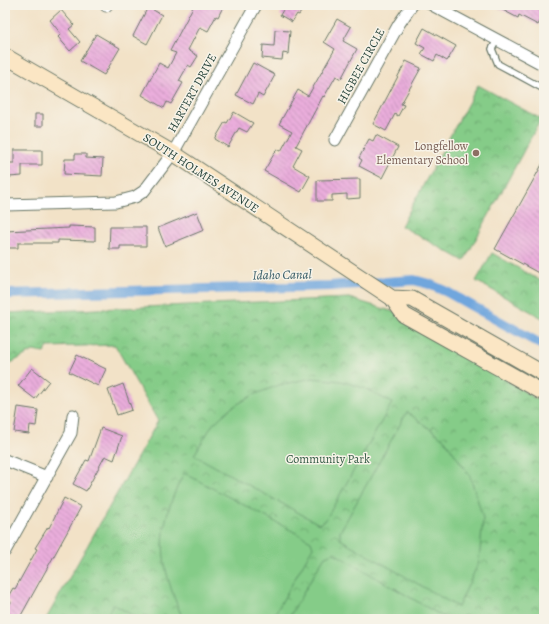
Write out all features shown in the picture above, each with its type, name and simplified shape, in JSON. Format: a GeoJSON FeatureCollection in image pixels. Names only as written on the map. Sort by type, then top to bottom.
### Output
{"type":"FeatureCollection","features":[{"type":"Feature","properties":{"kind":"main road","name":"SOUTH HOLMES AVENUE"},"geometry":{"type":"LineString","coordinates":[[5,56],[173,153],[392,298],[404,315],[544,393]]}},
{"type":"Feature","properties":{"kind":"main road"},"geometry":{"type":"LineString","coordinates":[[392,298],[412,299],[544,374]]}},
{"type":"Feature","properties":{"kind":"street","name":"HARTERT DRIVE"},"geometry":{"type":"LineString","coordinates":[[5,205],[116,202],[135,197],[144,191],[173,153],[256,5]]}},
{"type":"Feature","properties":{"kind":"street","name":"HIGBEE CIRCLE"},"geometry":{"type":"LineString","coordinates":[[335,140],[399,24],[412,5]]}},
{"type":"Feature","properties":{"kind":"street"},"geometry":{"type":"LineString","coordinates":[[432,5],[544,65]]}},
{"type":"Feature","properties":{"kind":"street"},"geometry":{"type":"LineString","coordinates":[[5,551],[71,433],[73,415]]}},
{"type":"Feature","properties":{"kind":"street"},"geometry":{"type":"LineString","coordinates":[[5,460],[46,477]]}},
{"type":"Feature","properties":{"kind":"lane"},"geometry":{"type":"LineString","coordinates":[[497,40],[492,49],[498,64],[544,89]]}},
{"type":"Feature","properties":{"kind":"green space"},"geometry":{"type":"Polygon","coordinates":[[[478,85],[541,119],[464,261],[401,226],[478,85]]]}},
{"type":"Feature","properties":{"kind":"green space"},"geometry":{"type":"Polygon","coordinates":[[[492,253],[541,281],[544,276],[544,319],[476,281],[492,253]]]}},
{"type":"Feature","properties":{"kind":"green space","name":"Community Park"},"geometry":{"type":"Polygon","coordinates":[[[349,298],[404,315],[544,404],[544,619],[46,619],[158,421],[115,345],[48,347],[44,353],[33,351],[5,366],[5,313],[349,298]]]}},
{"type":"Feature","properties":{"kind":"green space"},"geometry":{"type":"Polygon","coordinates":[[[312,378],[341,381],[364,388],[392,403],[325,521],[319,524],[194,455],[213,424],[231,408],[253,395],[279,385],[312,378]]]}},
{"type":"Feature","properties":{"kind":"green space"},"geometry":{"type":"Polygon","coordinates":[[[407,412],[444,439],[470,476],[483,518],[479,562],[458,607],[340,539],[340,532],[407,412]]]}},
{"type":"Feature","properties":{"kind":"green space"},"geometry":{"type":"Polygon","coordinates":[[[184,473],[311,541],[313,547],[272,619],[183,619],[169,580],[163,546],[164,529],[168,511],[184,473]]]}},
{"type":"Feature","properties":{"kind":"green space"},"geometry":{"type":"Polygon","coordinates":[[[334,553],[447,619],[288,619],[325,556],[334,553]]]}},
{"type":"Feature","properties":{"kind":"green space"},"geometry":{"type":"Polygon","coordinates":[[[113,604],[139,619],[105,619],[113,604]]]}},
{"type":"Feature","properties":{"kind":"building"},"geometry":{"type":"Polygon","coordinates":[[[194,5],[224,5],[208,31],[200,27],[188,50],[198,56],[191,67],[188,65],[179,81],[183,83],[171,104],[167,102],[164,108],[142,95],[159,63],[168,68],[176,53],[170,51],[194,5]]]}},
{"type":"Feature","properties":{"kind":"building"},"geometry":{"type":"Polygon","coordinates":[[[286,5],[305,5],[299,15],[297,14],[292,22],[280,15],[286,5]]]}},
{"type":"Feature","properties":{"kind":"building"},"geometry":{"type":"Polygon","coordinates":[[[493,5],[531,5],[544,12],[544,14],[538,25],[519,15],[518,18],[493,5]]]}},
{"type":"Feature","properties":{"kind":"building"},"geometry":{"type":"Polygon","coordinates":[[[148,7],[162,15],[147,44],[133,36],[148,7]]]}},
{"type":"Feature","properties":{"kind":"building"},"geometry":{"type":"Polygon","coordinates":[[[61,10],[74,25],[69,29],[80,42],[70,51],[58,37],[61,34],[50,20],[61,10]]]}},
{"type":"Feature","properties":{"kind":"building"},"geometry":{"type":"Polygon","coordinates":[[[337,19],[351,27],[343,41],[357,49],[341,79],[336,76],[324,97],[323,96],[296,146],[302,149],[293,166],[310,176],[301,192],[264,171],[277,149],[281,151],[292,131],[279,124],[298,90],[308,96],[335,49],[324,42],[337,19]]]}},
{"type":"Feature","properties":{"kind":"building"},"geometry":{"type":"Polygon","coordinates":[[[424,28],[456,46],[447,61],[437,55],[434,61],[421,54],[425,48],[416,43],[424,28]]]}},
{"type":"Feature","properties":{"kind":"building"},"geometry":{"type":"Polygon","coordinates":[[[275,30],[290,31],[288,54],[283,53],[282,60],[262,58],[263,45],[274,46],[275,30]]]}},
{"type":"Feature","properties":{"kind":"building"},"geometry":{"type":"Polygon","coordinates":[[[96,34],[120,48],[104,75],[80,61],[96,34]]]}},
{"type":"Feature","properties":{"kind":"building"},"geometry":{"type":"Polygon","coordinates":[[[406,61],[421,68],[401,104],[404,105],[398,116],[395,114],[386,131],[373,124],[406,61]]]}},
{"type":"Feature","properties":{"kind":"building"},"geometry":{"type":"Polygon","coordinates":[[[253,63],[275,75],[263,97],[258,94],[253,104],[236,95],[253,63]]]}},
{"type":"Feature","properties":{"kind":"building"},"geometry":{"type":"Polygon","coordinates":[[[234,112],[253,123],[247,132],[239,128],[228,147],[215,139],[225,122],[227,123],[234,112]]]}},
{"type":"Feature","properties":{"kind":"building"},"geometry":{"type":"Polygon","coordinates":[[[35,114],[43,114],[43,126],[35,126],[35,114]]]}},
{"type":"Feature","properties":{"kind":"building"},"geometry":{"type":"Polygon","coordinates":[[[376,135],[398,147],[382,178],[359,166],[362,160],[359,158],[369,139],[373,141],[376,135]]]}},
{"type":"Feature","properties":{"kind":"building"},"geometry":{"type":"Polygon","coordinates":[[[14,150],[42,150],[42,165],[22,165],[22,176],[9,177],[9,163],[14,163],[14,150]]]}},
{"type":"Feature","properties":{"kind":"building"},"geometry":{"type":"Polygon","coordinates":[[[75,154],[86,154],[86,158],[103,159],[102,176],[64,174],[65,159],[75,159],[75,154]]]}},
{"type":"Feature","properties":{"kind":"building"},"geometry":{"type":"Polygon","coordinates":[[[544,161],[544,276],[495,249],[544,161]]]}},
{"type":"Feature","properties":{"kind":"building"},"geometry":{"type":"Polygon","coordinates":[[[360,179],[360,198],[347,199],[347,194],[332,195],[332,201],[317,201],[317,180],[360,179]]]}},
{"type":"Feature","properties":{"kind":"building"},"geometry":{"type":"Polygon","coordinates":[[[197,212],[204,230],[165,246],[158,228],[197,212]]]}},
{"type":"Feature","properties":{"kind":"building"},"geometry":{"type":"Polygon","coordinates":[[[69,226],[95,227],[95,241],[58,240],[58,243],[18,243],[18,248],[5,248],[5,231],[69,228],[69,226]]]}},
{"type":"Feature","properties":{"kind":"building"},"geometry":{"type":"Polygon","coordinates":[[[110,227],[146,227],[146,246],[120,246],[120,249],[109,249],[110,227]]]}},
{"type":"Feature","properties":{"kind":"building"},"geometry":{"type":"Polygon","coordinates":[[[77,355],[106,369],[98,386],[69,372],[77,355]]]}},
{"type":"Feature","properties":{"kind":"building"},"geometry":{"type":"Polygon","coordinates":[[[32,368],[49,381],[35,399],[18,386],[32,368]]]}},
{"type":"Feature","properties":{"kind":"building"},"geometry":{"type":"Polygon","coordinates":[[[123,384],[132,410],[117,415],[108,390],[123,384]]]}},
{"type":"Feature","properties":{"kind":"building"},"geometry":{"type":"Polygon","coordinates":[[[18,407],[38,410],[36,426],[30,425],[29,434],[14,432],[18,407]]]}},
{"type":"Feature","properties":{"kind":"building"},"geometry":{"type":"Polygon","coordinates":[[[101,428],[122,436],[114,460],[105,456],[86,491],[73,484],[86,460],[89,461],[101,428]]]}},
{"type":"Feature","properties":{"kind":"building"},"geometry":{"type":"Polygon","coordinates":[[[64,498],[81,507],[19,619],[5,619],[5,613],[11,602],[6,600],[13,588],[15,589],[37,549],[35,548],[48,527],[49,528],[64,498]]]}},
{"type":"Feature","properties":{"kind":"waterway","name":"Idaho Canal"},"geometry":{"type":"LineString","coordinates":[[5,294],[330,286],[414,280],[429,284],[447,292],[544,346]]}},
{"type":"Feature","properties":{"kind":"place","name":"Longfellow Elementary School"},"geometry":{"type":"Point","coordinates":[476,153]}}]}
